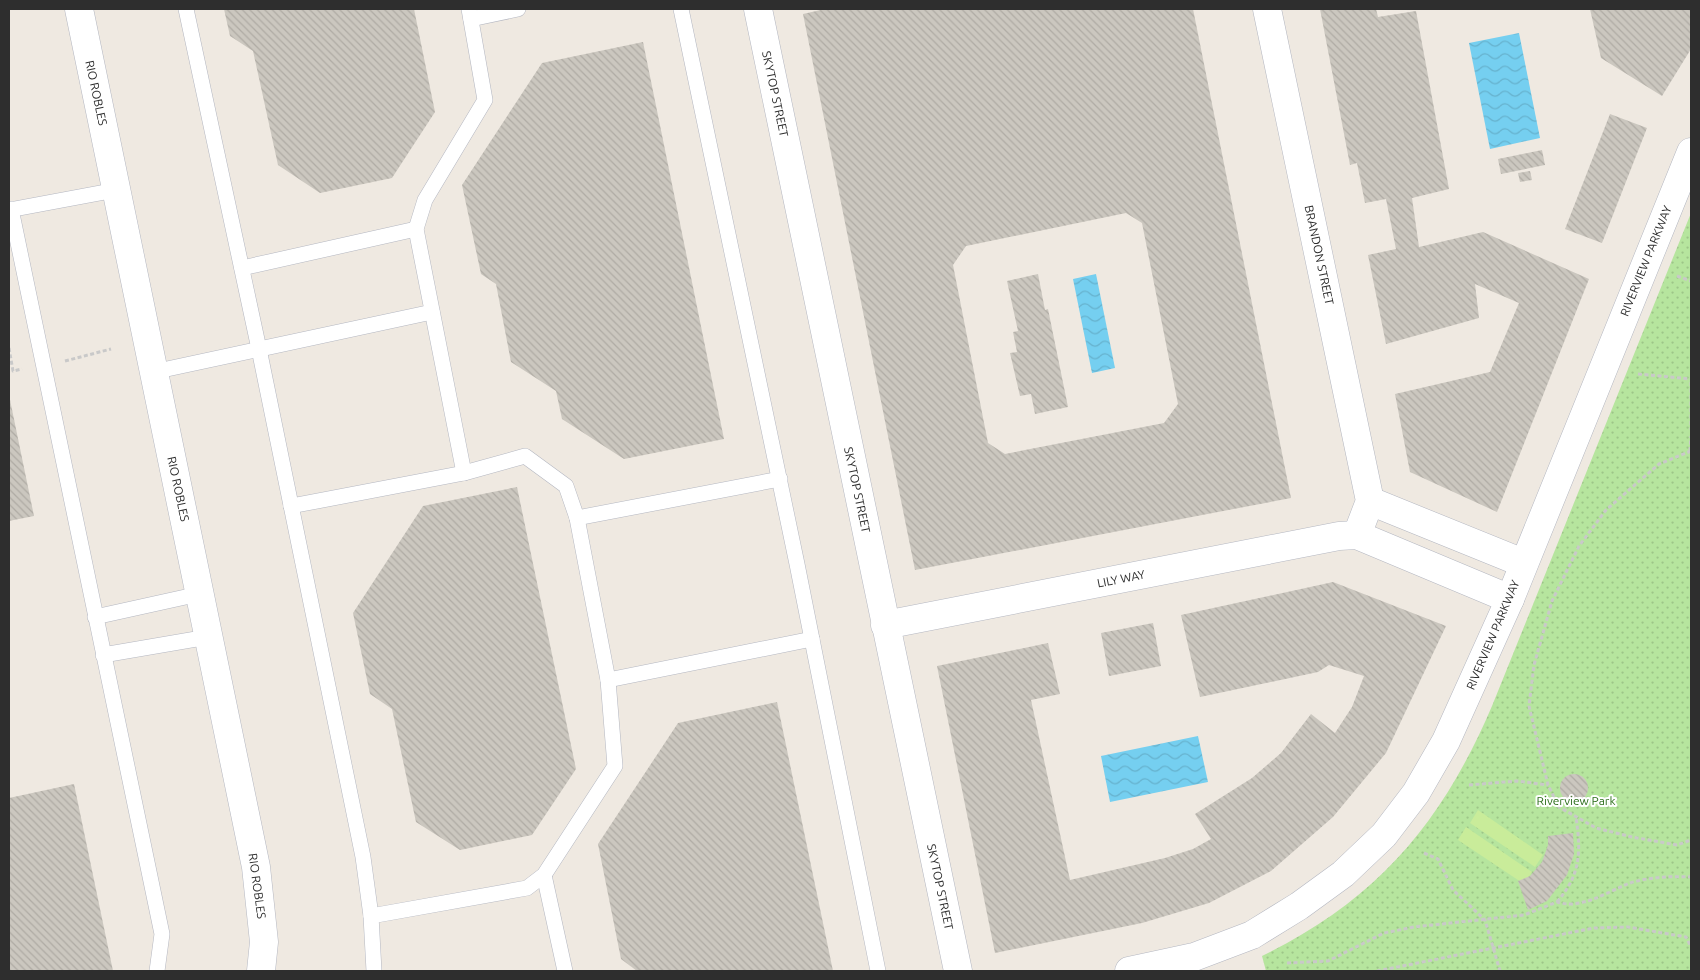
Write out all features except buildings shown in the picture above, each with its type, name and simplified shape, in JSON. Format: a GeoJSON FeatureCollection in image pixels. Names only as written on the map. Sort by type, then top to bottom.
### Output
{"type":"FeatureCollection","features":[{"type":"Feature","properties":{"kind":"street","name":"RIO ROBLES"},"geometry":{"type":"LineString","coordinates":[[79,9],[256,867],[264,942],[261,971]]}},
{"type":"Feature","properties":{"kind":"street","name":"SKYTOP STREET"},"geometry":{"type":"LineString","coordinates":[[758,9],[958,971]]}},
{"type":"Feature","properties":{"kind":"street","name":"BRANDON STREET"},"geometry":{"type":"LineString","coordinates":[[1267,9],[1370,500]]}},
{"type":"Feature","properties":{"kind":"street","name":"RIVERVIEW PARKWAY"},"geometry":{"type":"LineString","coordinates":[[1129,971],[1194,957],[1252,935],[1299,906],[1343,874],[1384,835],[1416,793],[1446,741],[1510,599],[1691,152]]}},
{"type":"Feature","properties":{"kind":"street"},"geometry":{"type":"LineString","coordinates":[[1510,599],[1357,535],[1370,500],[1523,563]]}},
{"type":"Feature","properties":{"kind":"street","name":"LILY WAY"},"geometry":{"type":"LineString","coordinates":[[885,625],[1339,536],[1357,535]]}},
{"type":"Feature","properties":{"kind":"lane"},"geometry":{"type":"LineString","coordinates":[[186,9],[259,349],[363,858],[371,916],[374,971]]}},
{"type":"Feature","properties":{"kind":"lane"},"geometry":{"type":"LineString","coordinates":[[464,473],[416,229],[425,200],[485,100],[470,14],[518,9]]}},
{"type":"Feature","properties":{"kind":"lane"},"geometry":{"type":"LineString","coordinates":[[681,9],[780,480],[878,971]]}},
{"type":"Feature","properties":{"kind":"lane"},"geometry":{"type":"LineString","coordinates":[[116,190],[10,210],[162,934],[157,971]]}},
{"type":"Feature","properties":{"kind":"lane"},"geometry":{"type":"LineString","coordinates":[[242,268],[416,229]]}},
{"type":"Feature","properties":{"kind":"lane"},"geometry":{"type":"LineString","coordinates":[[153,372],[432,312]]}},
{"type":"Feature","properties":{"kind":"lane"},"geometry":{"type":"LineString","coordinates":[[291,506],[464,473],[525,456],[566,486],[577,518],[608,680],[615,766],[544,876],[527,888],[371,916]]}},
{"type":"Feature","properties":{"kind":"lane"},"geometry":{"type":"LineString","coordinates":[[577,518],[780,480]]}},
{"type":"Feature","properties":{"kind":"lane"},"geometry":{"type":"LineString","coordinates":[[95,618],[199,594]]}},
{"type":"Feature","properties":{"kind":"lane"},"geometry":{"type":"LineString","coordinates":[[103,655],[208,637]]}},
{"type":"Feature","properties":{"kind":"lane"},"geometry":{"type":"LineString","coordinates":[[608,680],[812,639]]}},
{"type":"Feature","properties":{"kind":"lane"},"geometry":{"type":"LineString","coordinates":[[544,876],[565,971]]}},
{"type":"Feature","properties":{"kind":"path"},"geometry":{"type":"LineString","coordinates":[[1677,276],[1691,281]]}},
{"type":"Feature","properties":{"kind":"path"},"geometry":{"type":"LineString","coordinates":[[1638,374],[1691,380],[1691,430]]}},
{"type":"Feature","properties":{"kind":"path"},"geometry":{"type":"LineString","coordinates":[[1691,436],[1690,451],[1659,464],[1606,510],[1579,546],[1552,601],[1534,665],[1529,706],[1548,785],[1559,807],[1596,828],[1632,838],[1677,845],[1691,840]]}},
{"type":"Feature","properties":{"kind":"path"},"geometry":{"type":"LineString","coordinates":[[1469,785],[1517,782],[1548,785]]}},
{"type":"Feature","properties":{"kind":"path"},"geometry":{"type":"LineString","coordinates":[[1287,963],[1328,961],[1384,933],[1414,927],[1524,916],[1557,902],[1568,888],[1577,868],[1580,843],[1576,818]]}},
{"type":"Feature","properties":{"kind":"path"},"geometry":{"type":"LineString","coordinates":[[1424,853],[1438,859],[1453,890],[1485,920],[1500,971]]}},
{"type":"Feature","properties":{"kind":"path"},"geometry":{"type":"LineString","coordinates":[[1557,902],[1567,905],[1598,898],[1632,883],[1672,876],[1691,877]]}},
{"type":"Feature","properties":{"kind":"path"},"geometry":{"type":"LineString","coordinates":[[1377,971],[1594,928],[1628,927],[1686,938],[1691,948]]}},
{"type":"Feature","properties":{"kind":"green space","name":"Riverview Park"},"geometry":{"type":"Polygon","coordinates":[[[1691,213],[1691,971],[1266,971],[1262,956],[1303,934],[1339,910],[1372,883],[1401,854],[1428,822],[1451,787],[1492,706],[1691,213]]]}},
{"type":"Feature","properties":{"kind":"green space"},"geometry":{"type":"Polygon","coordinates":[[[1478,810],[1543,855],[1535,867],[1470,823],[1478,810]]]}},
{"type":"Feature","properties":{"kind":"green space"},"geometry":{"type":"Polygon","coordinates":[[[1466,827],[1532,872],[1524,884],[1458,840],[1466,827]]]}},
{"type":"Feature","properties":{"kind":"water"},"geometry":{"type":"Polygon","coordinates":[[[1519,33],[1540,138],[1490,149],[1469,43],[1519,33]]]}},
{"type":"Feature","properties":{"kind":"water"},"geometry":{"type":"Polygon","coordinates":[[[1096,274],[1115,368],[1092,373],[1073,279],[1096,274]]]}},
{"type":"Feature","properties":{"kind":"water"},"geometry":{"type":"Polygon","coordinates":[[[1198,736],[1208,782],[1110,802],[1101,756],[1198,736]]]}}]}
